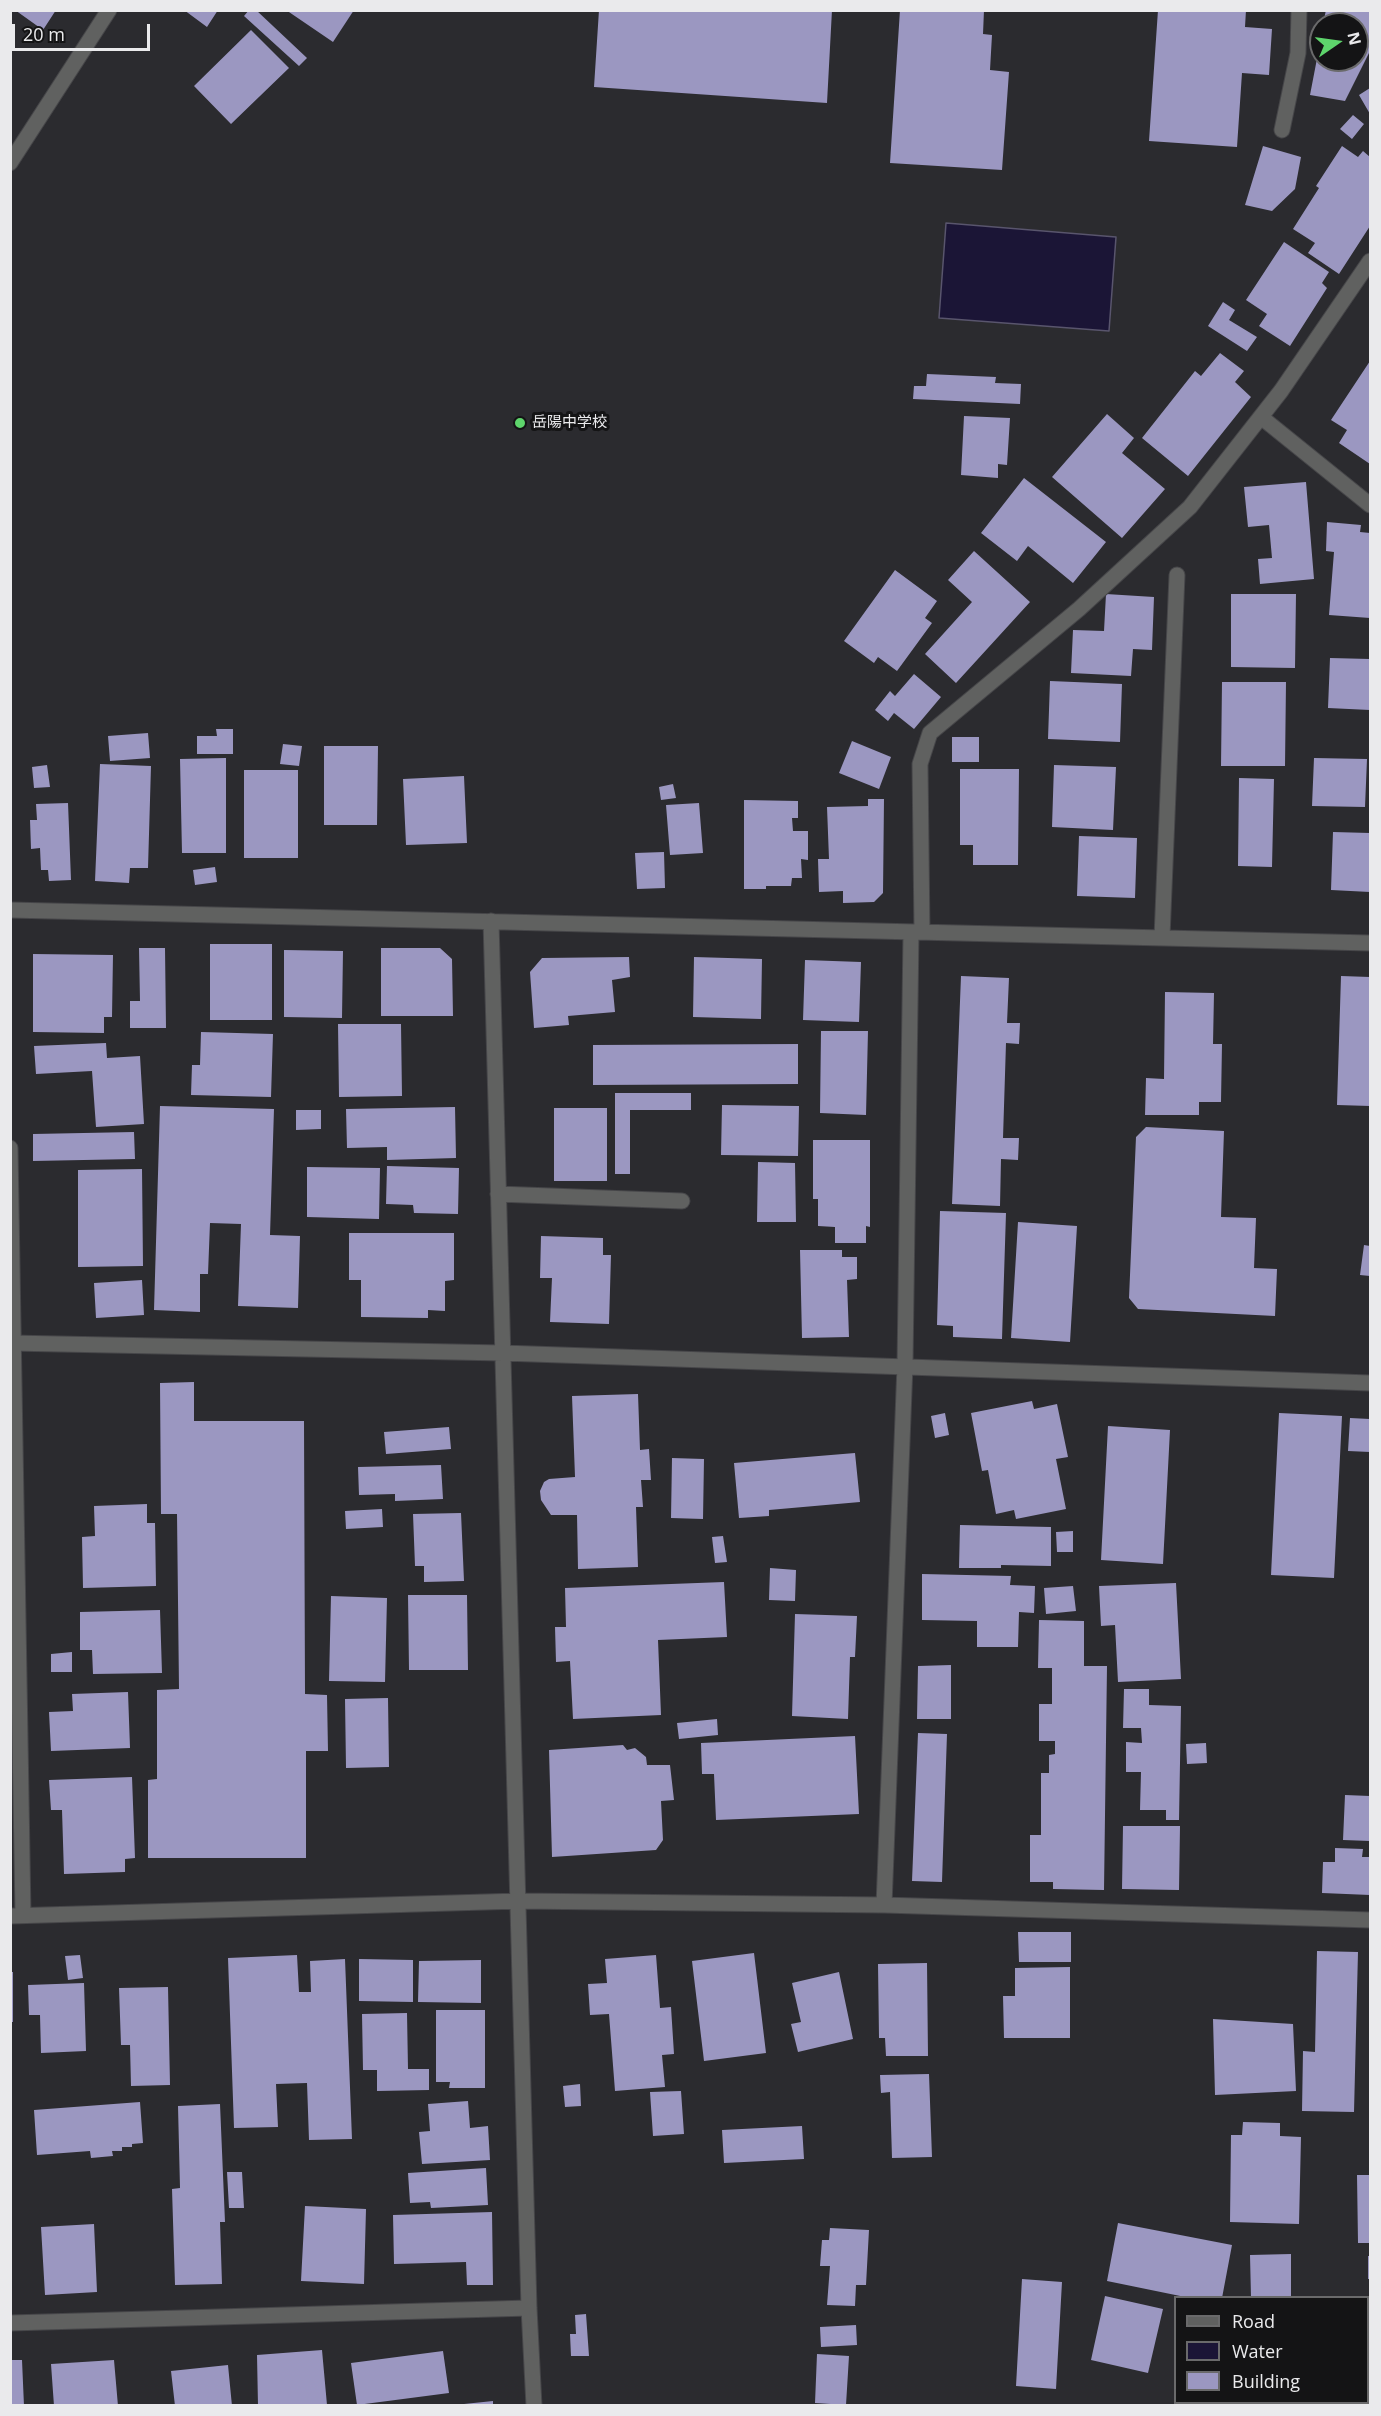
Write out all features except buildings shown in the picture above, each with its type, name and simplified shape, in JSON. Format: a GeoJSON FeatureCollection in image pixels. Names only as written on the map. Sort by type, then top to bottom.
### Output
{"type":"FeatureCollection","features":[{"type":"Feature","properties":{"kind":"street"},"geometry":{"type":"LineString","coordinates":[[10,164],[109,10]]}},
{"type":"Feature","properties":{"kind":"street"},"geometry":{"type":"LineString","coordinates":[[1282,130],[1298,53],[1299,10]]}},
{"type":"Feature","properties":{"kind":"street"},"geometry":{"type":"LineString","coordinates":[[884,1905],[905,1365],[920,764],[930,733],[1079,609],[1190,507],[1288,382],[1371,261]]}},
{"type":"Feature","properties":{"kind":"street"},"geometry":{"type":"LineString","coordinates":[[1261,417],[1371,505]]}},
{"type":"Feature","properties":{"kind":"street"},"geometry":{"type":"LineString","coordinates":[[1161,937],[1177,576]]}},
{"type":"Feature","properties":{"kind":"street"},"geometry":{"type":"LineString","coordinates":[[10,910],[1371,944]]}},
{"type":"Feature","properties":{"kind":"street"},"geometry":{"type":"LineString","coordinates":[[491,921],[529,2308],[534,2406]]}},
{"type":"Feature","properties":{"kind":"street"},"geometry":{"type":"LineString","coordinates":[[10,1148],[17,1916],[519,1901],[884,1905],[1371,1920]]}},
{"type":"Feature","properties":{"kind":"street"},"geometry":{"type":"LineString","coordinates":[[498,1194],[682,1200]]}},
{"type":"Feature","properties":{"kind":"street"},"geometry":{"type":"LineString","coordinates":[[12,1343],[503,1353],[905,1365],[1371,1383]]}},
{"type":"Feature","properties":{"kind":"street"},"geometry":{"type":"LineString","coordinates":[[10,2323],[529,2308]]}},
{"type":"Feature","properties":{"kind":"water"},"geometry":{"type":"Polygon","coordinates":[[[946,223],[1116,237],[1109,331],[939,318],[946,223]]]}},
{"type":"Feature","properties":{"kind":"place","name":"岳陽中学校"},"geometry":{"type":"Point","coordinates":[520,423]}}]}
